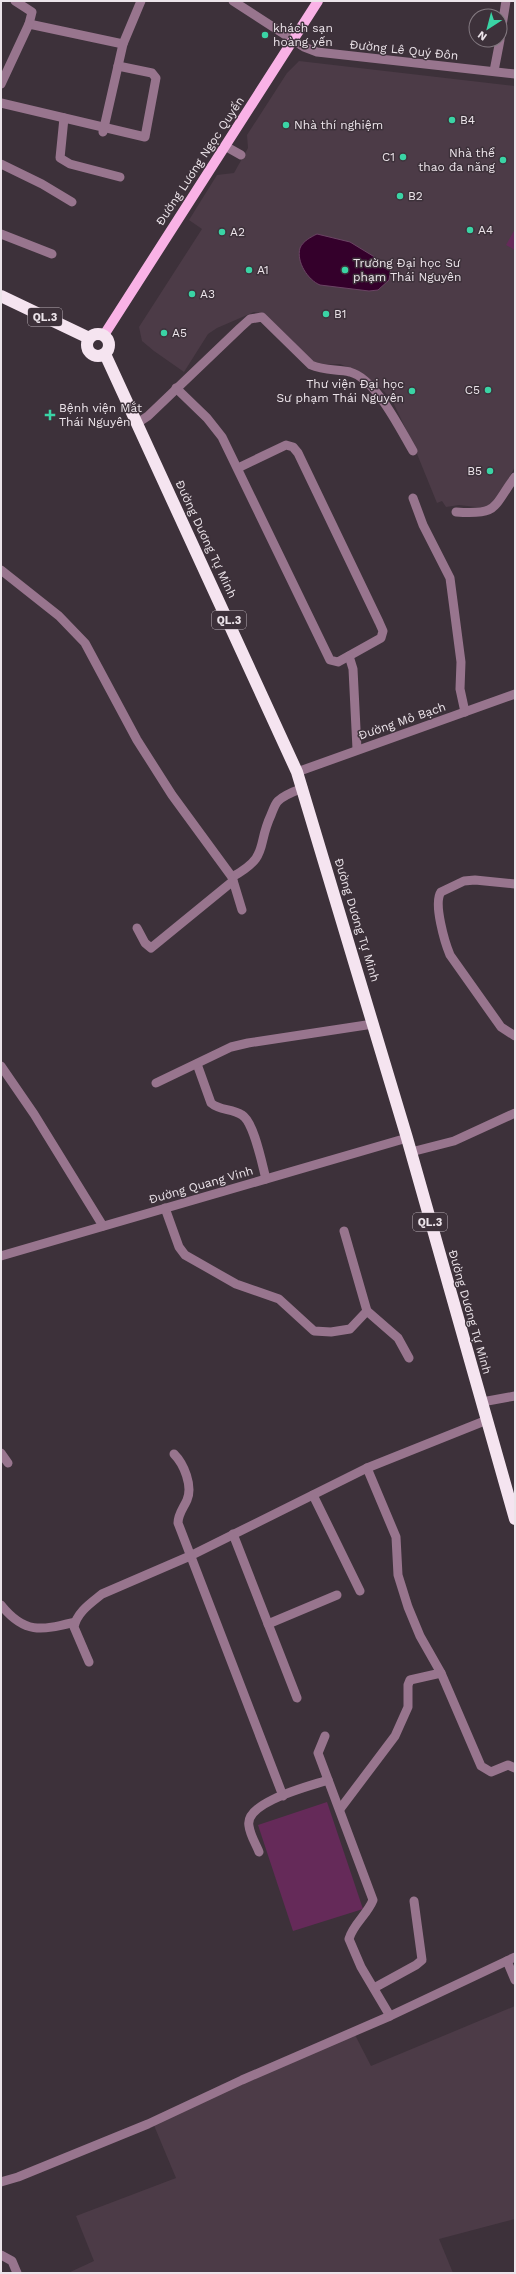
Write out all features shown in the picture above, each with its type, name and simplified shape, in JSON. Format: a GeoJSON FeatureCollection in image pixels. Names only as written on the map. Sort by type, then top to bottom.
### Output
{"type":"FeatureCollection","features":[{"type":"Feature","properties":{"kind":"highway","name":"QL.3"},"geometry":{"type":"LineString","coordinates":[[1,296],[89,338]]}},
{"type":"Feature","properties":{"kind":"highway"},"geometry":{"type":"LineString","coordinates":[[104,335],[94,335],[89,338],[87,348],[90,353],[100,356],[105,354]]}},
{"type":"Feature","properties":{"kind":"highway","name":"QL.3"},"geometry":{"type":"LineString","coordinates":[[104,335],[109,344],[105,354]]}},
{"type":"Feature","properties":{"kind":"highway","name":"Đường Dương Tự Minh"},"geometry":{"type":"LineString","coordinates":[[105,354],[136,424],[197,550],[303,788],[407,1138],[515,1518]]}},
{"type":"Feature","properties":{"kind":"main road","name":"Đường Lương Ngọc Quyến"},"geometry":{"type":"LineString","coordinates":[[104,335],[318,1]]}},
{"type":"Feature","properties":{"kind":"street"},"geometry":{"type":"LineString","coordinates":[[1,84],[32,12],[15,1]]}},
{"type":"Feature","properties":{"kind":"street"},"geometry":{"type":"LineString","coordinates":[[104,130],[123,44],[141,1]]}},
{"type":"Feature","properties":{"kind":"street","name":"Đường Lê Quý Đôn"},"geometry":{"type":"LineString","coordinates":[[233,1],[304,48],[317,52],[515,74]]}},
{"type":"Feature","properties":{"kind":"street"},"geometry":{"type":"LineString","coordinates":[[28,24],[123,44]]}},
{"type":"Feature","properties":{"kind":"street"},"geometry":{"type":"LineString","coordinates":[[494,72],[498,48]]}},
{"type":"Feature","properties":{"kind":"street"},"geometry":{"type":"LineString","coordinates":[[1,103],[64,118],[104,130],[146,137],[156,78],[152,73],[118,66]]}},
{"type":"Feature","properties":{"kind":"street"},"geometry":{"type":"LineString","coordinates":[[64,118],[60,158],[70,164],[120,177]]}},
{"type":"Feature","properties":{"kind":"street"},"geometry":{"type":"LineString","coordinates":[[225,146],[241,155]]}},
{"type":"Feature","properties":{"kind":"street"},"geometry":{"type":"LineString","coordinates":[[1,164],[42,184],[72,202]]}},
{"type":"Feature","properties":{"kind":"street"},"geometry":{"type":"LineString","coordinates":[[1,234],[52,254]]}},
{"type":"Feature","properties":{"kind":"street"},"geometry":{"type":"LineString","coordinates":[[136,424],[148,416],[250,319],[262,317],[311,365],[318,368],[352,372],[367,384],[386,404],[413,451]]}},
{"type":"Feature","properties":{"kind":"street"},"geometry":{"type":"LineString","coordinates":[[176,388],[215,428],[238,468],[330,660],[338,662],[380,638],[383,631],[298,453],[293,447],[286,445],[238,468]]}},
{"type":"Feature","properties":{"kind":"street"},"geometry":{"type":"LineString","coordinates":[[456,512],[479,514],[489,511],[498,504],[515,477]]}},
{"type":"Feature","properties":{"kind":"street"},"geometry":{"type":"LineString","coordinates":[[413,498],[423,525],[450,578],[461,662],[460,689],[465,712]]}},
{"type":"Feature","properties":{"kind":"street"},"geometry":{"type":"LineString","coordinates":[[1,570],[59,616],[85,643],[137,740],[172,795],[233,879],[242,910]]}},
{"type":"Feature","properties":{"kind":"street"},"geometry":{"type":"LineString","coordinates":[[349,656],[353,669],[357,749]]}},
{"type":"Feature","properties":{"kind":"street","name":"Đường Mỏ Bạch"},"geometry":{"type":"LineString","coordinates":[[297,772],[357,749],[515,694]]}},
{"type":"Feature","properties":{"kind":"street"},"geometry":{"type":"LineString","coordinates":[[137,928],[145,943],[151,948],[233,879],[250,868],[262,849],[269,818],[278,801],[303,788]]}},
{"type":"Feature","properties":{"kind":"street"},"geometry":{"type":"LineString","coordinates":[[515,884],[475,880],[464,881],[441,892],[438,900],[445,944],[450,955],[500,1027],[515,1036]]}},
{"type":"Feature","properties":{"kind":"street"},"geometry":{"type":"LineString","coordinates":[[156,1083],[232,1047],[248,1043],[373,1024]]}},
{"type":"Feature","properties":{"kind":"street"},"geometry":{"type":"LineString","coordinates":[[197,1064],[211,1103],[216,1107],[236,1111],[248,1121],[266,1179]]}},
{"type":"Feature","properties":{"kind":"street"},"geometry":{"type":"LineString","coordinates":[[1,1066],[34,1114],[103,1226]]}},
{"type":"Feature","properties":{"kind":"street"},"geometry":{"type":"LineString","coordinates":[[411,1152],[454,1141],[515,1113]]}},
{"type":"Feature","properties":{"kind":"street","name":"Đường Quang Vinh"},"geometry":{"type":"LineString","coordinates":[[1,1256],[407,1138]]}},
{"type":"Feature","properties":{"kind":"street"},"geometry":{"type":"LineString","coordinates":[[165,1208],[179,1247],[185,1255],[236,1284],[280,1299],[314,1331],[330,1332],[350,1329],[367,1311]]}},
{"type":"Feature","properties":{"kind":"street"},"geometry":{"type":"LineString","coordinates":[[344,1231],[367,1311],[398,1338],[409,1358]]}},
{"type":"Feature","properties":{"kind":"street"},"geometry":{"type":"LineString","coordinates":[[482,1402],[515,1396]]}},
{"type":"Feature","properties":{"kind":"street"},"geometry":{"type":"LineString","coordinates":[[88,1662],[74,1627],[75,1622],[89,1604],[102,1594],[190,1556],[367,1468],[487,1420]]}},
{"type":"Feature","properties":{"kind":"street"},"geometry":{"type":"LineString","coordinates":[[1,1453],[8,1463]]}},
{"type":"Feature","properties":{"kind":"street"},"geometry":{"type":"LineString","coordinates":[[174,1454],[182,1462],[188,1488],[188,1496],[178,1516],[178,1523],[283,1796]]}},
{"type":"Feature","properties":{"kind":"street"},"geometry":{"type":"LineString","coordinates":[[367,1468],[396,1537],[398,1575],[408,1607],[420,1636],[441,1672],[481,1766],[491,1772],[508,1765],[515,1768]]}},
{"type":"Feature","properties":{"kind":"street"},"geometry":{"type":"LineString","coordinates":[[313,1495],[360,1591]]}},
{"type":"Feature","properties":{"kind":"street"},"geometry":{"type":"LineString","coordinates":[[233,1534],[298,1698]]}},
{"type":"Feature","properties":{"kind":"street"},"geometry":{"type":"LineString","coordinates":[[268,1624],[337,1595]]}},
{"type":"Feature","properties":{"kind":"street"},"geometry":{"type":"LineString","coordinates":[[1,1605],[10,1616],[35,1628],[43,1629],[75,1622]]}},
{"type":"Feature","properties":{"kind":"street"},"geometry":{"type":"LineString","coordinates":[[340,1809],[395,1736],[408,1707],[408,1685],[410,1680],[441,1672]]}},
{"type":"Feature","properties":{"kind":"street"},"geometry":{"type":"LineString","coordinates":[[325,1736],[318,1753],[373,1900],[364,1917],[353,1928],[349,1939],[390,2016]]}},
{"type":"Feature","properties":{"kind":"street"},"geometry":{"type":"LineString","coordinates":[[259,1852],[248,1826],[252,1813],[267,1802],[328,1780]]}},
{"type":"Feature","properties":{"kind":"street"},"geometry":{"type":"LineString","coordinates":[[374,1988],[416,1965],[422,1960],[414,1901]]}},
{"type":"Feature","properties":{"kind":"street"},"geometry":{"type":"LineString","coordinates":[[1,2182],[18,2177],[148,2124],[248,2078],[390,2016],[511,1959],[515,1980]]}},
{"type":"Feature","properties":{"kind":"street"},"geometry":{"type":"LineString","coordinates":[[1,2255],[12,2261],[17,2273]]}},
{"type":"Feature","properties":{"kind":"shaded area","name":"Trường Đại học Sư phạm Thái Nguyên"},"geometry":{"type":"Polygon","coordinates":[[[299,61],[515,86],[515,467],[495,502],[484,508],[459,505],[446,507],[442,501],[437,503],[413,444],[392,400],[381,388],[353,369],[340,364],[317,365],[265,314],[254,312],[217,328],[208,334],[184,372],[142,341],[139,327],[202,229],[189,220],[217,175],[234,173],[248,148],[247,135],[287,73],[299,61]]]}},
{"type":"Feature","properties":{"kind":"shaded area"},"geometry":{"type":"Polygon","coordinates":[[[515,229],[515,250],[506,245],[515,229]]]}},
{"type":"Feature","properties":{"kind":"shaded area"},"geometry":{"type":"Polygon","coordinates":[[[317,234],[350,242],[391,267],[389,280],[378,290],[369,291],[320,285],[316,283],[307,275],[301,265],[299,253],[303,243],[317,234]]]}},
{"type":"Feature","properties":{"kind":"shaded area"},"geometry":{"type":"Polygon","coordinates":[[[327,1802],[363,1909],[293,1931],[258,1825],[327,1802]]]}},
{"type":"Feature","properties":{"kind":"shaded area"},"geometry":{"type":"Polygon","coordinates":[[[515,2006],[515,2219],[439,2239],[453,2273],[68,2273],[94,2261],[76,2216],[176,2178],[153,2123],[355,2035],[371,2066],[515,2006]]]}},
{"type":"Feature","properties":{"kind":"place","name":"khách sạn hoàng yến"},"geometry":{"type":"Point","coordinates":[265,35]}},
{"type":"Feature","properties":{"kind":"place","name":"B4"},"geometry":{"type":"Point","coordinates":[452,120]}},
{"type":"Feature","properties":{"kind":"place","name":"Nhà thí nghiệm"},"geometry":{"type":"Point","coordinates":[286,125]}},
{"type":"Feature","properties":{"kind":"place","name":"C1"},"geometry":{"type":"Point","coordinates":[403,157]}},
{"type":"Feature","properties":{"kind":"place","name":"Nhà thể thao đa năng"},"geometry":{"type":"Point","coordinates":[503,160]}},
{"type":"Feature","properties":{"kind":"place","name":"B2"},"geometry":{"type":"Point","coordinates":[400,196]}},
{"type":"Feature","properties":{"kind":"place","name":"A4"},"geometry":{"type":"Point","coordinates":[470,230]}},
{"type":"Feature","properties":{"kind":"place","name":"A2"},"geometry":{"type":"Point","coordinates":[222,232]}},
{"type":"Feature","properties":{"kind":"place","name":"A1"},"geometry":{"type":"Point","coordinates":[249,270]}},
{"type":"Feature","properties":{"kind":"place","name":"Trường Đại học Sư phạm Thái Nguyên"},"geometry":{"type":"Point","coordinates":[345,270]}},
{"type":"Feature","properties":{"kind":"place","name":"A3"},"geometry":{"type":"Point","coordinates":[192,294]}},
{"type":"Feature","properties":{"kind":"place","name":"B1"},"geometry":{"type":"Point","coordinates":[326,314]}},
{"type":"Feature","properties":{"kind":"place","name":"A5"},"geometry":{"type":"Point","coordinates":[164,333]}},
{"type":"Feature","properties":{"kind":"place","name":"C5"},"geometry":{"type":"Point","coordinates":[488,390]}},
{"type":"Feature","properties":{"kind":"place","name":"Thư viện Đại học Sư phạm Thái Nguyên"},"geometry":{"type":"Point","coordinates":[412,391]}},
{"type":"Feature","properties":{"kind":"place","name":"Bệnh viện Mắt Thái Nguyên"},"geometry":{"type":"Point","coordinates":[50,415]}},
{"type":"Feature","properties":{"kind":"place","name":"B5"},"geometry":{"type":"Point","coordinates":[490,471]}}]}
